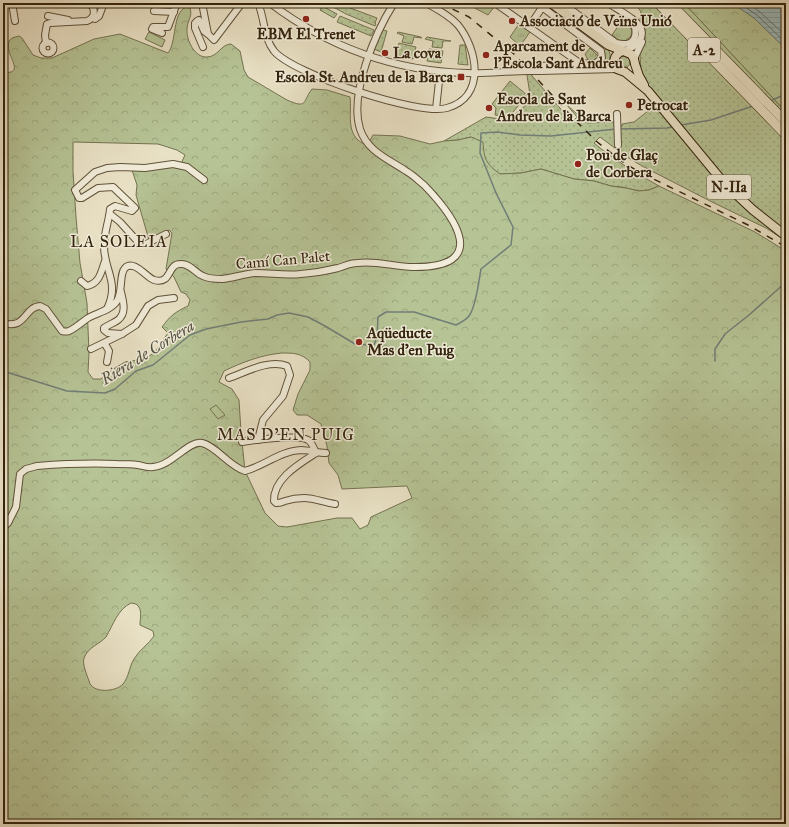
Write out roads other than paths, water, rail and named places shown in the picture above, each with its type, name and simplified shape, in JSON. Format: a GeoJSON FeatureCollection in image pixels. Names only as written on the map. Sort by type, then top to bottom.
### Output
{"type":"FeatureCollection","features":[{"type":"Feature","properties":{"kind":"highway","name":"A-2"},"geometry":{"type":"LineString","coordinates":[[658,3],[786,135]]}},
{"type":"Feature","properties":{"kind":"highway","name":"A-2"},"geometry":{"type":"LineString","coordinates":[[670,3],[786,122]]}},
{"type":"Feature","properties":{"kind":"main road"},"geometry":{"type":"LineString","coordinates":[[551,3],[608,45],[623,51]]}},
{"type":"Feature","properties":{"kind":"main road"},"geometry":{"type":"LineString","coordinates":[[608,45],[615,63]]}},
{"type":"Feature","properties":{"kind":"main road"},"geometry":{"type":"LineString","coordinates":[[615,63],[617,54],[623,51]]}},
{"type":"Feature","properties":{"kind":"main road","name":"N-IIa"},"geometry":{"type":"LineString","coordinates":[[623,51],[631,54],[639,76],[648,91],[724,183],[786,236]]}},
{"type":"Feature","properties":{"kind":"main road"},"geometry":{"type":"LineString","coordinates":[[625,72],[630,70],[635,62]]}},
{"type":"Feature","properties":{"kind":"main road","name":"N-IIa"},"geometry":{"type":"LineString","coordinates":[[615,63],[648,91]]}},
{"type":"Feature","properties":{"kind":"street"},"geometry":{"type":"LineString","coordinates":[[12,3],[11,7],[15,21]]}},
{"type":"Feature","properties":{"kind":"street"},"geometry":{"type":"LineString","coordinates":[[83,3],[92,4],[94,16]]}},
{"type":"Feature","properties":{"kind":"street"},"geometry":{"type":"LineString","coordinates":[[94,16],[95,19],[99,16],[104,3]]}},
{"type":"Feature","properties":{"kind":"street"},"geometry":{"type":"LineString","coordinates":[[162,33],[152,29],[153,27],[168,27],[177,3]]}},
{"type":"Feature","properties":{"kind":"street"},"geometry":{"type":"LineString","coordinates":[[202,3],[208,34]]}},
{"type":"Feature","properties":{"kind":"street"},"geometry":{"type":"LineString","coordinates":[[203,47],[195,28],[195,23],[199,20],[204,31],[214,40],[242,3]]}},
{"type":"Feature","properties":{"kind":"street"},"geometry":{"type":"LineString","coordinates":[[270,3],[307,28],[342,46],[368,56],[400,65],[440,72],[475,74],[528,71],[596,63],[602,58],[601,51],[544,5],[529,27]]}},
{"type":"Feature","properties":{"kind":"street"},"geometry":{"type":"LineString","coordinates":[[360,92],[368,56],[379,29],[394,3]]}},
{"type":"Feature","properties":{"kind":"street"},"geometry":{"type":"LineString","coordinates":[[259,4],[268,42],[275,52],[285,60],[337,84],[400,104],[436,109],[448,108],[457,104],[464,98],[472,86],[475,74],[472,51],[466,37],[457,24],[444,13],[426,3]]}},
{"type":"Feature","properties":{"kind":"street"},"geometry":{"type":"LineString","coordinates":[[495,3],[581,64]]}},
{"type":"Feature","properties":{"kind":"street"},"geometry":{"type":"LineString","coordinates":[[562,3],[616,43],[624,44],[634,39],[636,31],[633,21]]}},
{"type":"Feature","properties":{"kind":"street"},"geometry":{"type":"LineString","coordinates":[[608,3],[637,23],[640,30],[640,38],[638,43],[635,46],[623,51]]}},
{"type":"Feature","properties":{"kind":"street"},"geometry":{"type":"LineString","coordinates":[[154,11],[174,12]]}},
{"type":"Feature","properties":{"kind":"street"},"geometry":{"type":"LineString","coordinates":[[48,16],[70,20],[70,22]]}},
{"type":"Feature","properties":{"kind":"street"},"geometry":{"type":"LineString","coordinates":[[55,49],[51,44],[46,43],[46,31],[48,24],[87,21],[92,19],[94,16]]}},
{"type":"Feature","properties":{"kind":"street"},"geometry":{"type":"LineString","coordinates":[[633,21],[636,20],[639,22],[644,33],[635,62]]}},
{"type":"Feature","properties":{"kind":"street"},"geometry":{"type":"LineString","coordinates":[[596,63],[605,69]]}},
{"type":"Feature","properties":{"kind":"street"},"geometry":{"type":"LineString","coordinates":[[540,69],[605,69],[615,63]]}},
{"type":"Feature","properties":{"kind":"street"},"geometry":{"type":"LineString","coordinates":[[436,109],[440,72]]}},
{"type":"Feature","properties":{"kind":"street","name":"Camí Can Palet"},"geometry":{"type":"LineString","coordinates":[[121,290],[123,272],[126,267],[130,266],[135,267],[155,280],[164,281],[174,267],[180,264],[188,265],[203,276],[212,279],[230,278],[257,273],[300,274],[334,269],[358,262],[378,262],[412,267],[425,267],[437,265],[455,258],[459,252],[460,240],[457,229],[448,214],[416,178],[374,151],[364,139],[360,130],[358,119],[360,92]]}},
{"type":"Feature","properties":{"kind":"street"},"geometry":{"type":"LineString","coordinates":[[617,114],[618,145]]}},
{"type":"Feature","properties":{"kind":"street"},"geometry":{"type":"LineString","coordinates":[[107,309],[113,290],[112,278],[105,261],[104,245],[110,209],[115,206],[132,211],[135,208],[113,187],[98,188],[82,198],[79,198],[75,190],[95,172],[107,168],[145,168],[174,164],[186,167],[204,180]]}},
{"type":"Feature","properties":{"kind":"street"},"geometry":{"type":"LineString","coordinates":[[110,214],[120,222],[139,243],[146,244],[166,234]]}},
{"type":"Feature","properties":{"kind":"street"},"geometry":{"type":"LineString","coordinates":[[81,282],[87,286],[93,285],[99,280],[105,261]]}},
{"type":"Feature","properties":{"kind":"street"},"geometry":{"type":"LineString","coordinates":[[3,323],[10,325],[21,322],[32,308],[37,306],[46,309],[60,329],[64,332],[107,309],[116,302],[121,290]]}},
{"type":"Feature","properties":{"kind":"street"},"geometry":{"type":"LineString","coordinates":[[121,290],[124,309],[122,316],[117,321],[104,328],[104,330],[108,333],[122,334]]}},
{"type":"Feature","properties":{"kind":"street"},"geometry":{"type":"LineString","coordinates":[[91,349],[105,344],[136,324],[148,306],[158,300],[174,298]]}},
{"type":"Feature","properties":{"kind":"street"},"geometry":{"type":"LineString","coordinates":[[105,344],[109,351],[106,362]]}},
{"type":"Feature","properties":{"kind":"street"},"geometry":{"type":"LineString","coordinates":[[229,378],[277,363],[287,366],[289,370],[289,380],[283,396],[263,420],[258,440]]}},
{"type":"Feature","properties":{"kind":"street"},"geometry":{"type":"LineString","coordinates":[[242,442],[303,438],[308,440],[316,453]]}},
{"type":"Feature","properties":{"kind":"street"},"geometry":{"type":"LineString","coordinates":[[3,528],[8,523],[16,506],[20,474],[26,469],[37,466],[116,464],[153,467],[166,463],[176,457],[189,445],[198,442],[209,446],[234,465],[245,471],[273,458],[301,450],[326,453]]}},
{"type":"Feature","properties":{"kind":"street"},"geometry":{"type":"LineString","coordinates":[[316,453],[292,470],[279,482],[274,495],[274,501],[276,503],[281,503],[305,498],[335,504]]}},
{"type":"Feature","properties":{"kind":"water"},"geometry":{"type":"Polygon","coordinates":[[[732,3],[786,3],[786,49],[754,18],[732,3]]]}},
{"type":"Feature","properties":{"kind":"waterway","name":"Riera de Corbera"},"geometry":{"type":"LineString","coordinates":[[770,101],[786,94]]}},
{"type":"Feature","properties":{"kind":"waterway","name":"Riera de Corbera"},"geometry":{"type":"LineString","coordinates":[[681,125],[711,120],[753,106]]}},
{"type":"Feature","properties":{"kind":"waterway","name":"Riera de Corbera"},"geometry":{"type":"LineString","coordinates":[[619,129],[673,127]]}},
{"type":"Feature","properties":{"kind":"waterway","name":"Riera de Corbera"},"geometry":{"type":"LineString","coordinates":[[3,371],[67,391],[105,393],[115,389],[136,371],[153,365],[190,335],[206,329],[241,322],[268,319],[277,315],[289,313],[308,317],[355,344],[374,345],[377,337],[378,317],[386,312],[414,312],[456,325],[469,316],[474,306],[481,269],[511,245],[513,227],[496,193],[480,153],[481,133],[498,132],[520,135],[551,136],[616,129]]}},
{"type":"Feature","properties":{"kind":"waterway"},"geometry":{"type":"LineString","coordinates":[[715,361],[715,349],[725,334],[786,282]]}},
{"type":"Feature","properties":{"kind":"railway"},"geometry":{"type":"LineString","coordinates":[[440,3],[469,17],[514,54],[575,120],[596,141],[620,160],[639,172],[748,225],[786,247]]}},
{"type":"Feature","properties":{"kind":"place","name":"EBM El Trenet"},"geometry":{"type":"Point","coordinates":[306,19]}},
{"type":"Feature","properties":{"kind":"place","name":"Associació de Veïns Unió"},"geometry":{"type":"Point","coordinates":[512,21]}},
{"type":"Feature","properties":{"kind":"place","name":"La cova"},"geometry":{"type":"Point","coordinates":[385,53]}},
{"type":"Feature","properties":{"kind":"place","name":"Aparcament de l'Escola Sant Andreu"},"geometry":{"type":"Point","coordinates":[486,55]}},
{"type":"Feature","properties":{"kind":"place","name":"Escola St. Andreu de la Barca"},"geometry":{"type":"Point","coordinates":[461,77]}},
{"type":"Feature","properties":{"kind":"place","name":"Petrocat"},"geometry":{"type":"Point","coordinates":[629,105]}},
{"type":"Feature","properties":{"kind":"place","name":"Escola de Sant Andreu de la Barca"},"geometry":{"type":"Point","coordinates":[489,108]}},
{"type":"Feature","properties":{"kind":"place","name":"Pou de Glaç de Corbera"},"geometry":{"type":"Point","coordinates":[578,164]}},
{"type":"Feature","properties":{"kind":"place","name":"Aqüeducte Mas d'en Puig"},"geometry":{"type":"Point","coordinates":[359,342]}},
{"type":"Feature","properties":{"kind":"district","name":"LA SOLEIA"},"geometry":{"type":"Point","coordinates":[119,241]}},
{"type":"Feature","properties":{"kind":"district","name":"MAS D'EN PUIG"},"geometry":{"type":"Point","coordinates":[286,434]}}]}
